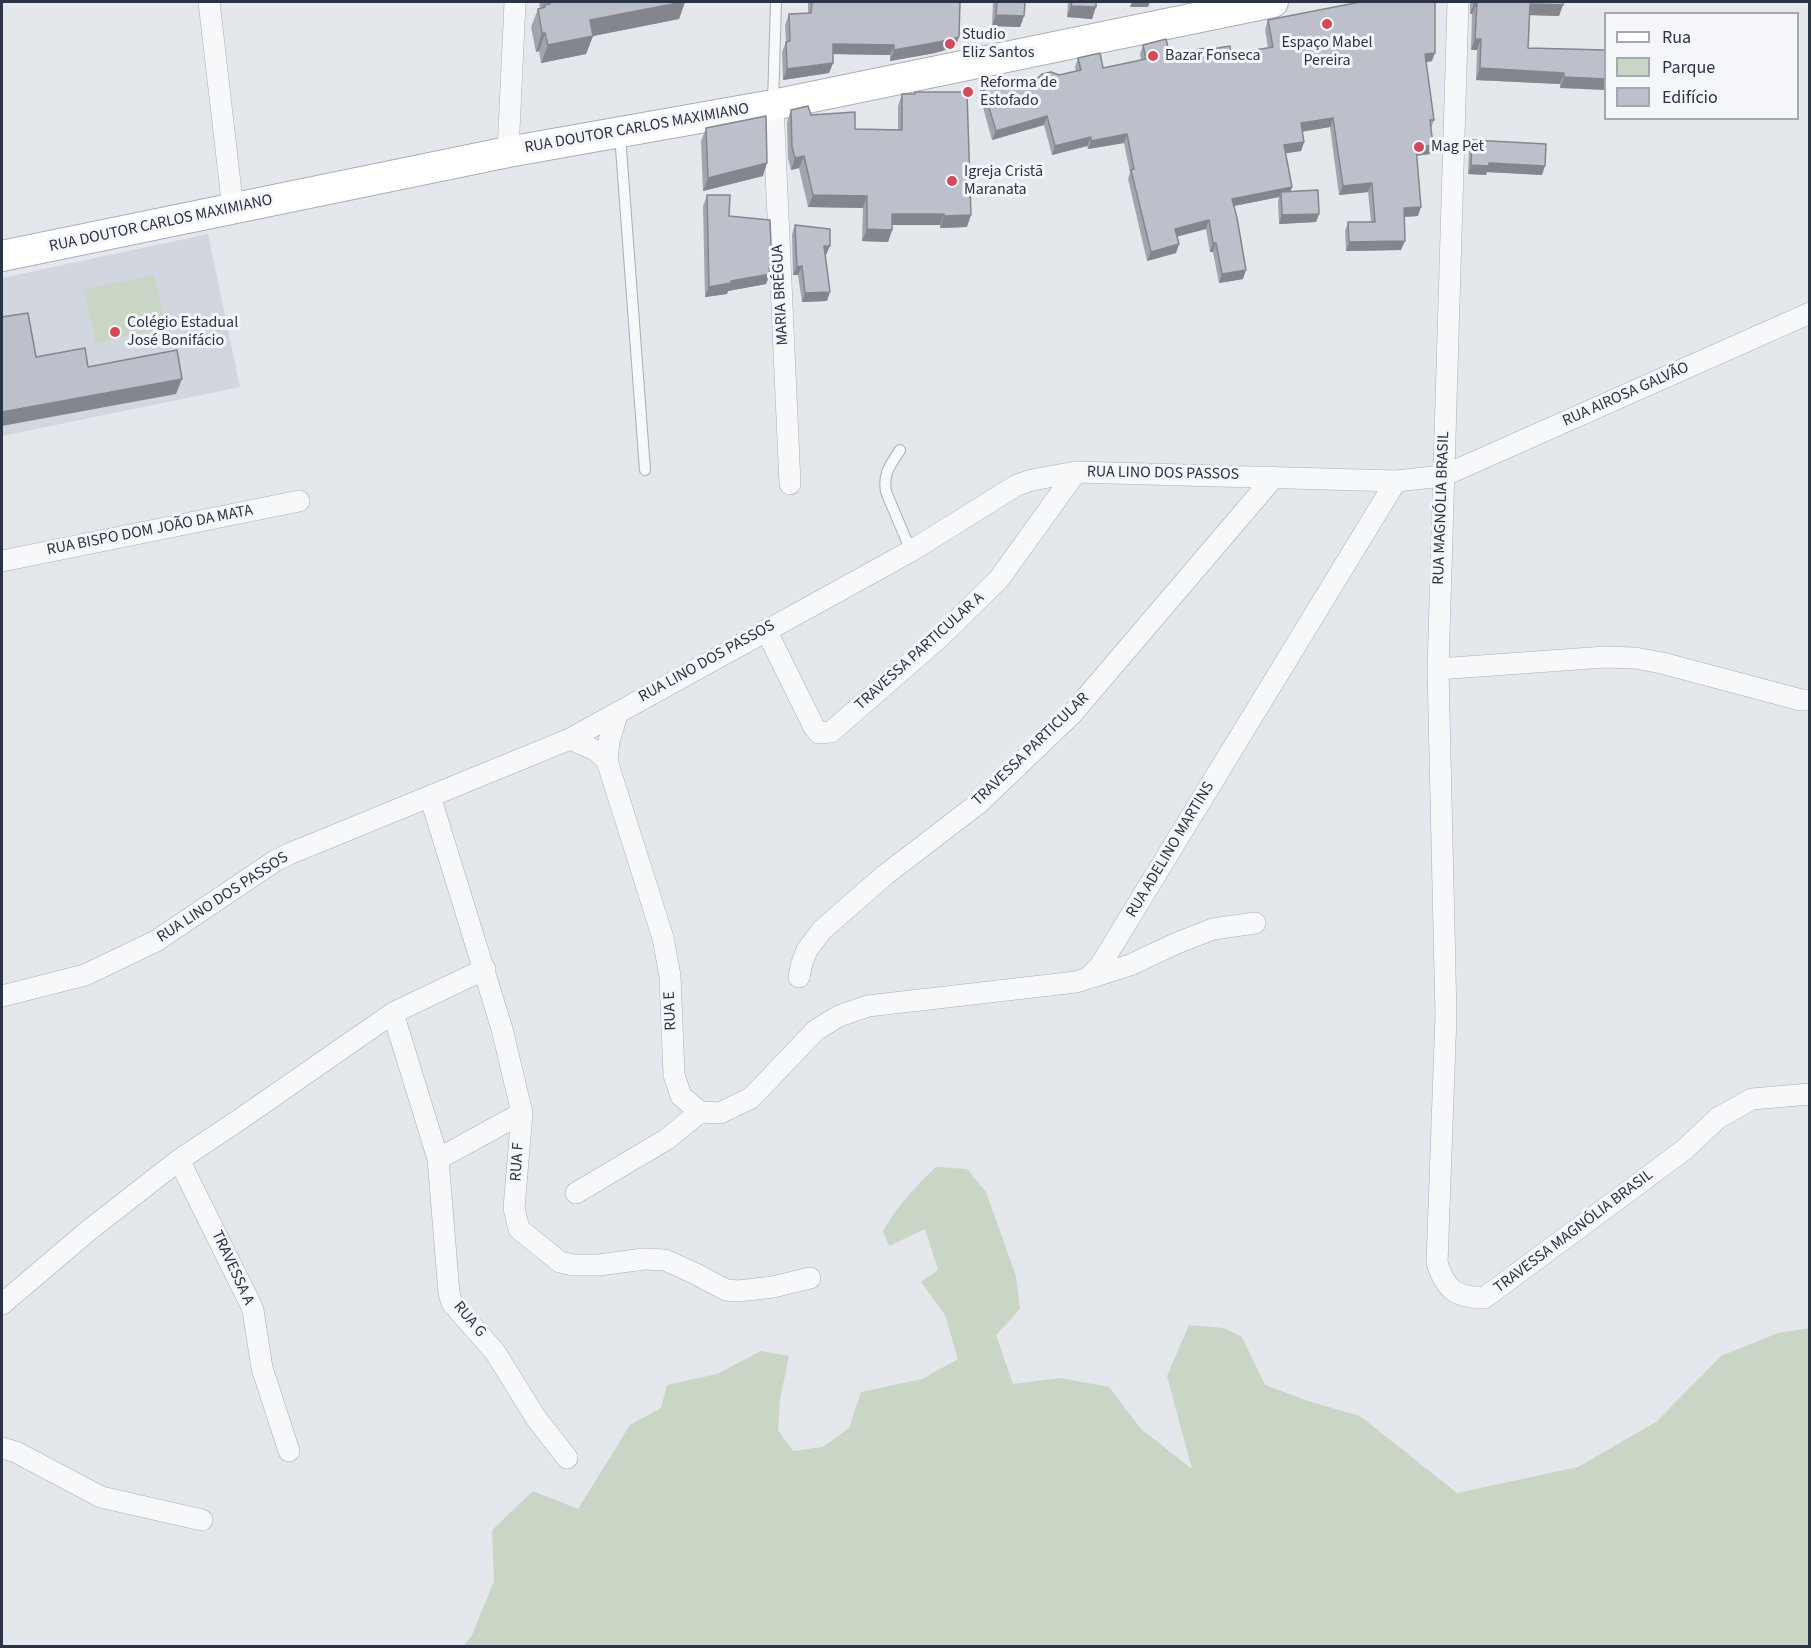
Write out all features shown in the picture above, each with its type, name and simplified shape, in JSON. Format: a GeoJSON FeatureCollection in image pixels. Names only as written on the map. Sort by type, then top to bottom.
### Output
{"type":"FeatureCollection","features":[{"type":"Feature","properties":{"kind":"main road","name":"RUA DOUTOR CARLOS MAXIMIANO"},"geometry":{"type":"LineString","coordinates":[[2,256],[508,152],[773,105],[1273,2]]}},
{"type":"Feature","properties":{"kind":"street"},"geometry":{"type":"LineString","coordinates":[[209,2],[233,209]]}},
{"type":"Feature","properties":{"kind":"street"},"geometry":{"type":"LineString","coordinates":[[508,152],[514,2]]}},
{"type":"Feature","properties":{"kind":"street","name":"RUA MAGNÓLIA BRASIL"},"geometry":{"type":"LineString","coordinates":[[1446,1015],[1438,669],[1458,2]]}},
{"type":"Feature","properties":{"kind":"street","name":"MARIA BRÉGUA"},"geometry":{"type":"LineString","coordinates":[[773,105],[790,484]]}},
{"type":"Feature","properties":{"kind":"street","name":"RUA AIROSA GALVÃO"},"geometry":{"type":"LineString","coordinates":[[1443,476],[1809,313]]}},
{"type":"Feature","properties":{"kind":"street","name":"RUA LINO DOS PASSOS"},"geometry":{"type":"LineString","coordinates":[[2,996],[85,975],[156,941],[275,861],[289,854],[570,739],[911,551],[1017,485],[1076,472],[1396,481],[1443,476]]}},
{"type":"Feature","properties":{"kind":"street","name":"TRAVESSA PARTICULAR A"},"geometry":{"type":"LineString","coordinates":[[766,630],[813,727],[819,733],[831,732],[941,636],[991,587],[1016,557],[1076,472]]}},
{"type":"Feature","properties":{"kind":"street","name":"TRAVESSA PARTICULAR"},"geometry":{"type":"LineString","coordinates":[[799,977],[804,957],[822,930],[885,876],[979,803],[1072,714],[1274,477]]}},
{"type":"Feature","properties":{"kind":"street","name":"RUA ADELINO MARTINS"},"geometry":{"type":"LineString","coordinates":[[1089,977],[1100,966],[1396,481]]}},
{"type":"Feature","properties":{"kind":"street","name":"RUA BISPO DOM JOÃO DA MATA"},"geometry":{"type":"LineString","coordinates":[[2,561],[299,501]]}},
{"type":"Feature","properties":{"kind":"street"},"geometry":{"type":"LineString","coordinates":[[1438,669],[1605,657],[1635,657],[1801,700],[1809,700]]}},
{"type":"Feature","properties":{"kind":"street","name":"RUA E"},"geometry":{"type":"LineString","coordinates":[[618,712],[609,741],[607,761],[663,938],[670,976],[674,1075],[681,1096],[700,1112]]}},
{"type":"Feature","properties":{"kind":"street"},"geometry":{"type":"LineString","coordinates":[[570,739],[597,751],[607,761]]}},
{"type":"Feature","properties":{"kind":"street","name":"RUA F"},"geometry":{"type":"LineString","coordinates":[[430,796],[485,969],[522,1113],[514,1208],[519,1229],[561,1262],[573,1265],[599,1265],[644,1259],[665,1260],[726,1290],[738,1291],[773,1287],[810,1278]]}},
{"type":"Feature","properties":{"kind":"street"},"geometry":{"type":"LineString","coordinates":[[576,1193],[667,1139],[700,1112],[720,1113],[751,1098],[816,1030],[838,1016],[868,1006],[1076,982],[1130,965],[1213,929],[1255,923]]}},
{"type":"Feature","properties":{"kind":"street"},"geometry":{"type":"LineString","coordinates":[[2,1304],[88,1231],[179,1160],[393,1013],[485,969]]}},
{"type":"Feature","properties":{"kind":"street","name":"RUA G"},"geometry":{"type":"LineString","coordinates":[[393,1013],[438,1159],[449,1293],[452,1303],[495,1352],[536,1419],[567,1458]]}},
{"type":"Feature","properties":{"kind":"street","name":"TRAVESSA MAGNÓLIA BRASIL"},"geometry":{"type":"LineString","coordinates":[[1446,1015],[1437,1263],[1443,1280],[1452,1291],[1466,1297],[1484,1298],[1684,1150],[1718,1118],[1752,1099],[1809,1094]]}},
{"type":"Feature","properties":{"kind":"street"},"geometry":{"type":"LineString","coordinates":[[438,1159],[522,1113]]}},
{"type":"Feature","properties":{"kind":"street","name":"TRAVESSA A"},"geometry":{"type":"LineString","coordinates":[[179,1160],[253,1310],[262,1368],[290,1451]]}},
{"type":"Feature","properties":{"kind":"street"},"geometry":{"type":"LineString","coordinates":[[2,1448],[16,1452],[101,1497],[202,1520]]}},
{"type":"Feature","properties":{"kind":"lane"},"geometry":{"type":"LineString","coordinates":[[773,105],[776,2]]}},
{"type":"Feature","properties":{"kind":"lane"},"geometry":{"type":"LineString","coordinates":[[620,131],[645,470]]}},
{"type":"Feature","properties":{"kind":"lane"},"geometry":{"type":"LineString","coordinates":[[900,450],[885,474],[884,483],[911,551]]}},
{"type":"Feature","properties":{"kind":"shaded area","name":"Colégio Estadual José Bonifácio"},"geometry":{"type":"Polygon","coordinates":[[[208,234],[240,387],[2,436],[2,278],[208,234]]]}},
{"type":"Feature","properties":{"kind":"green space"},"geometry":{"type":"Polygon","coordinates":[[[154,275],[166,328],[96,343],[84,290],[154,275]]]}},
{"type":"Feature","properties":{"kind":"green space"},"geometry":{"type":"Polygon","coordinates":[[[936,1167],[967,1169],[986,1192],[1016,1276],[1020,1309],[996,1335],[1013,1384],[1060,1378],[1109,1387],[1141,1429],[1192,1469],[1167,1376],[1189,1325],[1224,1328],[1242,1337],[1265,1385],[1311,1402],[1360,1416],[1457,1493],[1578,1467],[1656,1422],[1721,1356],[1778,1333],[1809,1328],[1809,1646],[464,1646],[472,1635],[494,1581],[492,1530],[533,1491],[578,1509],[630,1425],[661,1408],[667,1385],[717,1374],[761,1351],[789,1356],[780,1399],[778,1430],[793,1451],[823,1447],[849,1428],[861,1392],[922,1379],[958,1359],[945,1315],[921,1282],[938,1270],[925,1229],[889,1246],[883,1231],[907,1197],[936,1167]]]}},
{"type":"Feature","properties":{"kind":"building"},"geometry":{"type":"Polygon","coordinates":[[[549,2],[683,2],[590,20],[593,36],[548,45],[545,33],[542,33],[538,9],[550,4],[549,2]]]}},
{"type":"Feature","properties":{"kind":"building"},"geometry":{"type":"Polygon","coordinates":[[[812,2],[960,2],[959,37],[894,50],[894,45],[833,44],[833,63],[787,69],[786,42],[790,41],[789,14],[811,13],[812,2]]]}},
{"type":"Feature","properties":{"kind":"building"},"geometry":{"type":"Polygon","coordinates":[[[997,2],[1025,2],[1024,16],[996,15],[997,2]]]}},
{"type":"Feature","properties":{"kind":"building"},"geometry":{"type":"Polygon","coordinates":[[[1072,2],[1096,2],[1096,7],[1071,6],[1072,2]]]}},
{"type":"Feature","properties":{"kind":"building"},"geometry":{"type":"Polygon","coordinates":[[[1360,2],[1435,2],[1435,53],[1425,54],[1434,120],[1430,120],[1433,145],[1416,147],[1421,207],[1404,208],[1405,241],[1349,242],[1348,222],[1375,222],[1372,183],[1343,186],[1333,118],[1301,123],[1304,142],[1284,145],[1292,187],[1232,199],[1246,270],[1222,274],[1209,220],[1175,229],[1179,244],[1151,252],[1131,170],[1134,169],[1127,134],[1091,141],[1091,137],[1055,146],[1047,116],[996,131],[982,84],[1002,79],[1018,79],[1030,86],[1042,74],[1051,72],[1059,75],[1081,70],[1078,58],[1100,53],[1103,68],[1146,59],[1143,45],[1166,39],[1170,55],[1230,46],[1231,54],[1273,47],[1268,20],[1360,2]]]}},
{"type":"Feature","properties":{"kind":"building"},"geometry":{"type":"Polygon","coordinates":[[[1563,2],[1563,5],[1530,4],[1528,48],[1604,50],[1604,79],[1564,77],[1564,73],[1480,68],[1481,39],[1475,39],[1477,3],[1474,3],[1563,2]]]}},
{"type":"Feature","properties":{"kind":"building"},"geometry":{"type":"Polygon","coordinates":[[[915,92],[967,92],[971,215],[892,214],[892,230],[867,229],[867,196],[813,195],[804,156],[795,158],[792,147],[791,110],[808,106],[811,115],[855,112],[855,129],[902,130],[902,94],[915,94],[915,92]]]}},
{"type":"Feature","properties":{"kind":"building"},"geometry":{"type":"Polygon","coordinates":[[[766,116],[767,163],[708,178],[706,128],[766,116]]]}},
{"type":"Feature","properties":{"kind":"building"},"geometry":{"type":"Polygon","coordinates":[[[1472,140],[1546,144],[1545,166],[1489,163],[1489,166],[1471,165],[1472,140]]]}},
{"type":"Feature","properties":{"kind":"building"},"geometry":{"type":"Polygon","coordinates":[[[1318,190],[1319,214],[1282,215],[1281,192],[1318,190]]]}},
{"type":"Feature","properties":{"kind":"building"},"geometry":{"type":"Polygon","coordinates":[[[707,195],[730,195],[729,216],[770,220],[772,268],[769,268],[770,274],[709,287],[707,195]]]}},
{"type":"Feature","properties":{"kind":"building"},"geometry":{"type":"Polygon","coordinates":[[[795,225],[830,229],[830,246],[824,246],[830,292],[805,293],[802,266],[797,267],[795,225]]]}},
{"type":"Feature","properties":{"kind":"building"},"geometry":{"type":"Polygon","coordinates":[[[28,313],[36,357],[85,348],[88,367],[177,350],[182,379],[2,412],[2,317],[28,313]]]}},
{"type":"Feature","properties":{"kind":"place","name":"Espaço Mabel Pereira"},"geometry":{"type":"Point","coordinates":[1327,24]}},
{"type":"Feature","properties":{"kind":"place","name":"Studio Eliz Santos"},"geometry":{"type":"Point","coordinates":[950,44]}},
{"type":"Feature","properties":{"kind":"place","name":"Bazar Fonseca"},"geometry":{"type":"Point","coordinates":[1153,56]}},
{"type":"Feature","properties":{"kind":"place","name":"Reforma de Estofado"},"geometry":{"type":"Point","coordinates":[968,92]}},
{"type":"Feature","properties":{"kind":"place","name":"Mag Pet"},"geometry":{"type":"Point","coordinates":[1419,147]}},
{"type":"Feature","properties":{"kind":"place","name":"Igreja Cristã Maranata"},"geometry":{"type":"Point","coordinates":[952,181]}},
{"type":"Feature","properties":{"kind":"place","name":"Colégio Estadual José Bonifácio"},"geometry":{"type":"Point","coordinates":[115,332]}}]}
